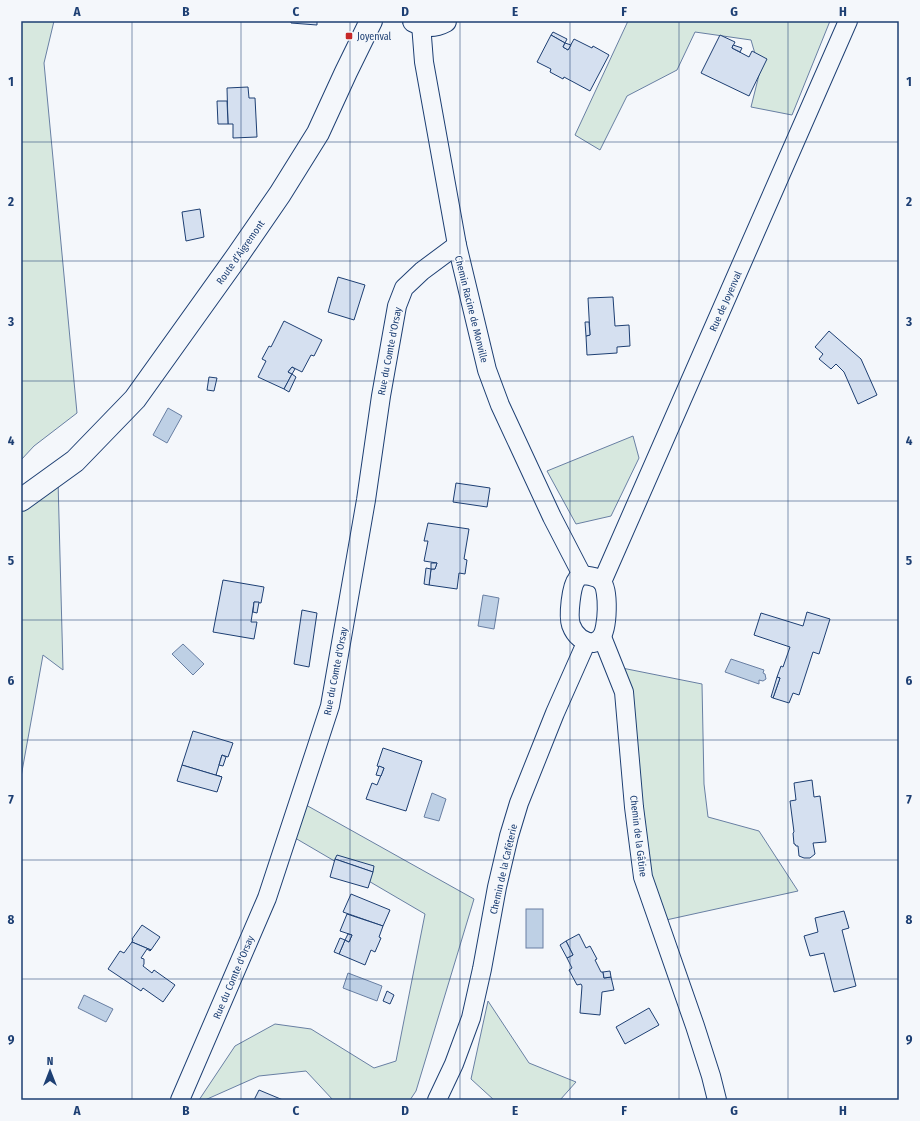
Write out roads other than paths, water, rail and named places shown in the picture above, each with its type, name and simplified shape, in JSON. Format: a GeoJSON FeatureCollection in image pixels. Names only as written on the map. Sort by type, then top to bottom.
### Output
{"type":"FeatureCollection","features":[{"type":"Feature","properties":{"kind":"street","name":"Route d’Aigremont"},"geometry":{"type":"LineString","coordinates":[[21,500],[75,461],[135,399],[280,194],[318,133],[371,21]]}},
{"type":"Feature","properties":{"kind":"street"},"geometry":{"type":"LineString","coordinates":[[417,23],[431,25],[440,24],[445,21]]}},
{"type":"Feature","properties":{"kind":"street","name":"Rue de Joyenval"},"geometry":{"type":"LineString","coordinates":[[602,582],[848,21]]}},
{"type":"Feature","properties":{"kind":"street","name":"Chemin Racine de Monville"},"geometry":{"type":"LineString","coordinates":[[417,23],[457,244],[487,370],[500,405],[552,517],[582,575]]}},
{"type":"Feature","properties":{"kind":"street","name":"Rue du Comte d'Orsay"},"geometry":{"type":"LineString","coordinates":[[180,1100],[267,898],[330,706],[366,500],[381,396],[397,306],[404,288],[422,271],[457,244]]}},
{"type":"Feature","properties":{"kind":"street"},"geometry":{"type":"LineString","coordinates":[[582,575],[595,577],[602,582],[606,590],[606,622],[594,640],[578,636],[571,625],[570,607],[572,591],[576,579],[582,575]]}},
{"type":"Feature","properties":{"kind":"street","name":"Chemin de la Caféterie"},"geometry":{"type":"LineString","coordinates":[[437,1100],[454,1064],[471,1018],[508,836],[519,803],[555,713],[594,640]]}},
{"type":"Feature","properties":{"kind":"street","name":"Chemin de la Gâtine"},"geometry":{"type":"LineString","coordinates":[[594,640],[624,692],[634,807],[643,877],[696,1026],[717,1100]]}},
{"type":"Feature","properties":{"kind":"water"},"geometry":{"type":"Polygon","coordinates":[[[168,408],[182,416],[167,443],[153,435],[168,408]]]}},
{"type":"Feature","properties":{"kind":"water"},"geometry":{"type":"Polygon","coordinates":[[[483,595],[499,598],[494,629],[478,626],[483,595]]]}},
{"type":"Feature","properties":{"kind":"water"},"geometry":{"type":"Polygon","coordinates":[[[183,644],[204,664],[193,675],[172,654],[183,644]]]}},
{"type":"Feature","properties":{"kind":"water"},"geometry":{"type":"Polygon","coordinates":[[[731,659],[764,670],[763,673],[765,674],[766,679],[763,681],[759,680],[759,684],[725,672],[731,659]]]}},
{"type":"Feature","properties":{"kind":"water"},"geometry":{"type":"Polygon","coordinates":[[[432,793],[446,799],[439,821],[424,817],[432,793]]]}},
{"type":"Feature","properties":{"kind":"water"},"geometry":{"type":"Polygon","coordinates":[[[526,909],[543,909],[543,948],[526,948],[526,909]]]}},
{"type":"Feature","properties":{"kind":"water"},"geometry":{"type":"Polygon","coordinates":[[[348,973],[382,986],[377,1001],[343,988],[348,973]]]}},
{"type":"Feature","properties":{"kind":"water"},"geometry":{"type":"Polygon","coordinates":[[[84,995],[113,1009],[106,1022],[78,1008],[84,995]]]}},
{"type":"Feature","properties":{"kind":"place","name":"Joyenval"},"geometry":{"type":"Point","coordinates":[349,36]}}]}
